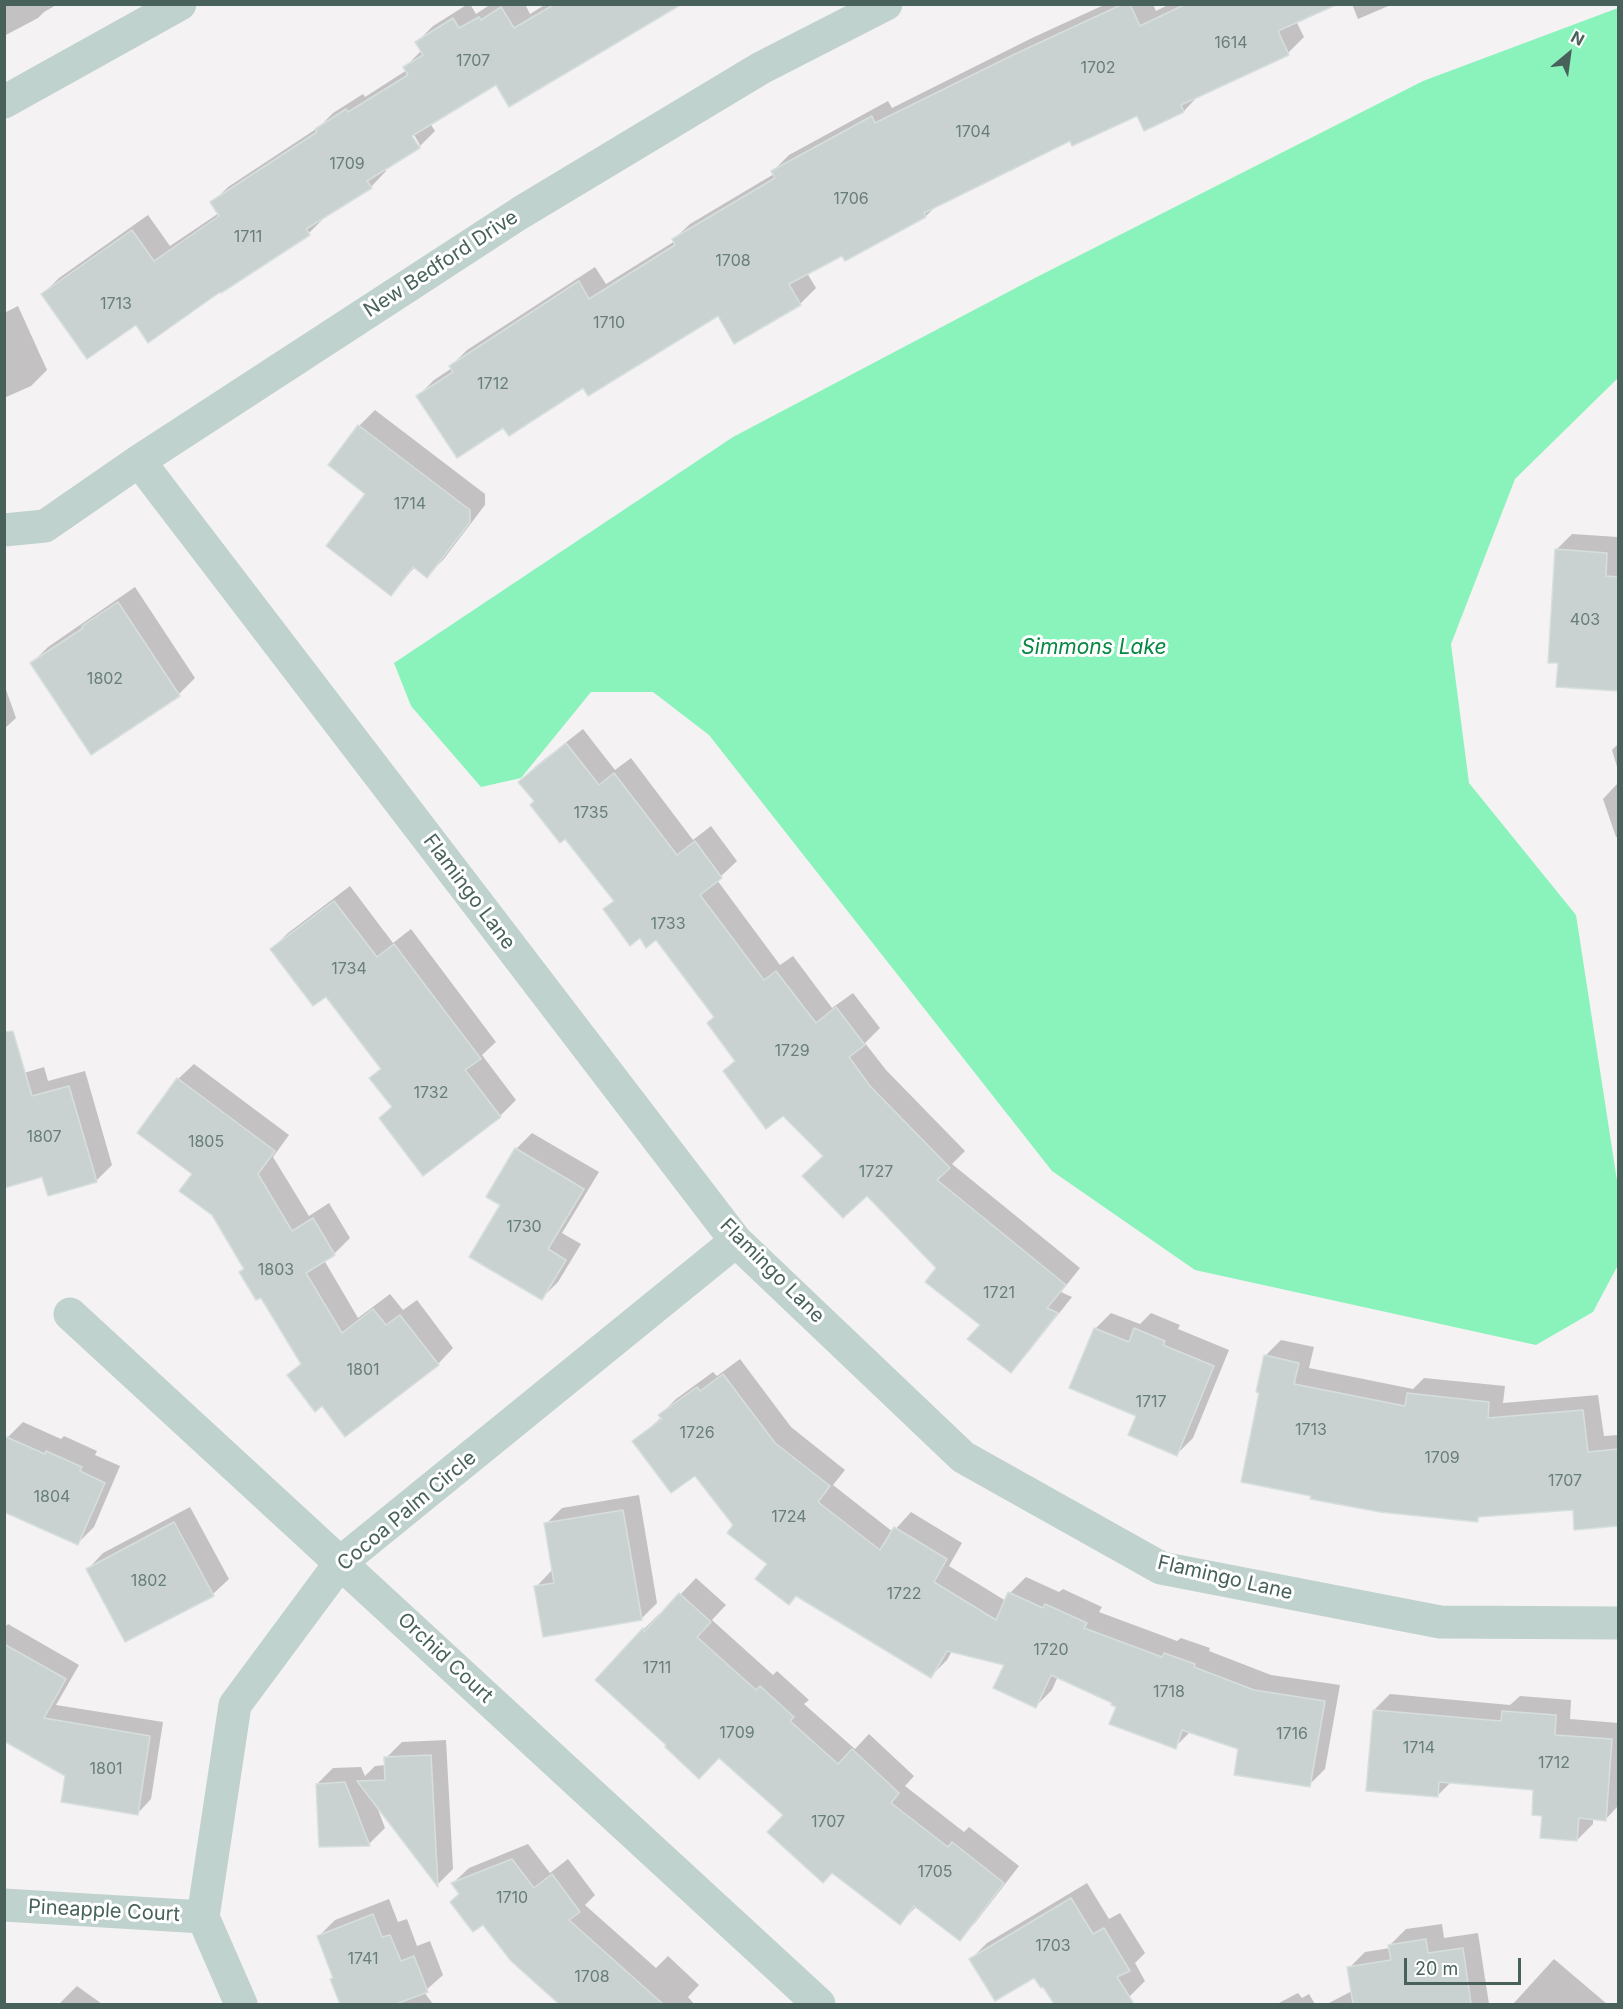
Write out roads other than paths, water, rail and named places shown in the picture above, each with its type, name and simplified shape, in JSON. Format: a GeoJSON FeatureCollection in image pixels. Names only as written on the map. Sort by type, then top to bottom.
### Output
{"type":"FeatureCollection","features":[{"type":"Feature","properties":{"kind":"street"},"geometry":{"type":"LineString","coordinates":[[4,102],[180,4]]}},
{"type":"Feature","properties":{"kind":"street","name":"New Bedford Drive"},"geometry":{"type":"LineString","coordinates":[[4,530],[45,526],[139,461],[530,207],[761,68],[886,4]]}},
{"type":"Feature","properties":{"kind":"street","name":"Flamingo Lane"},"geometry":{"type":"LineString","coordinates":[[139,461],[736,1241],[963,1457],[1161,1568],[1440,1622],[1618,1623]]}},
{"type":"Feature","properties":{"kind":"street","name":"Cocoa Palm Circle"},"geometry":{"type":"LineString","coordinates":[[202,1917],[235,1705],[341,1562],[736,1241]]}},
{"type":"Feature","properties":{"kind":"street","name":"Orchid Court"},"geometry":{"type":"LineString","coordinates":[[70,1314],[819,2004]]}},
{"type":"Feature","properties":{"kind":"street","name":"Pineapple Court"},"geometry":{"type":"LineString","coordinates":[[4,1905],[202,1917]]}},
{"type":"Feature","properties":{"kind":"street"},"geometry":{"type":"LineString","coordinates":[[202,1917],[241,2004]]}},
{"type":"Feature","properties":{"kind":"water","name":"Simmons Lake"},"geometry":{"type":"Polygon","coordinates":[[[1618,8],[1618,378],[1515,479],[1451,644],[1469,783],[1576,915],[1618,1187],[1618,1265],[1593,1312],[1536,1345],[1195,1270],[1052,1171],[709,735],[653,692],[591,692],[521,778],[481,787],[411,706],[394,663],[733,437],[1029,281],[1423,81],[1618,8]]]}}]}
